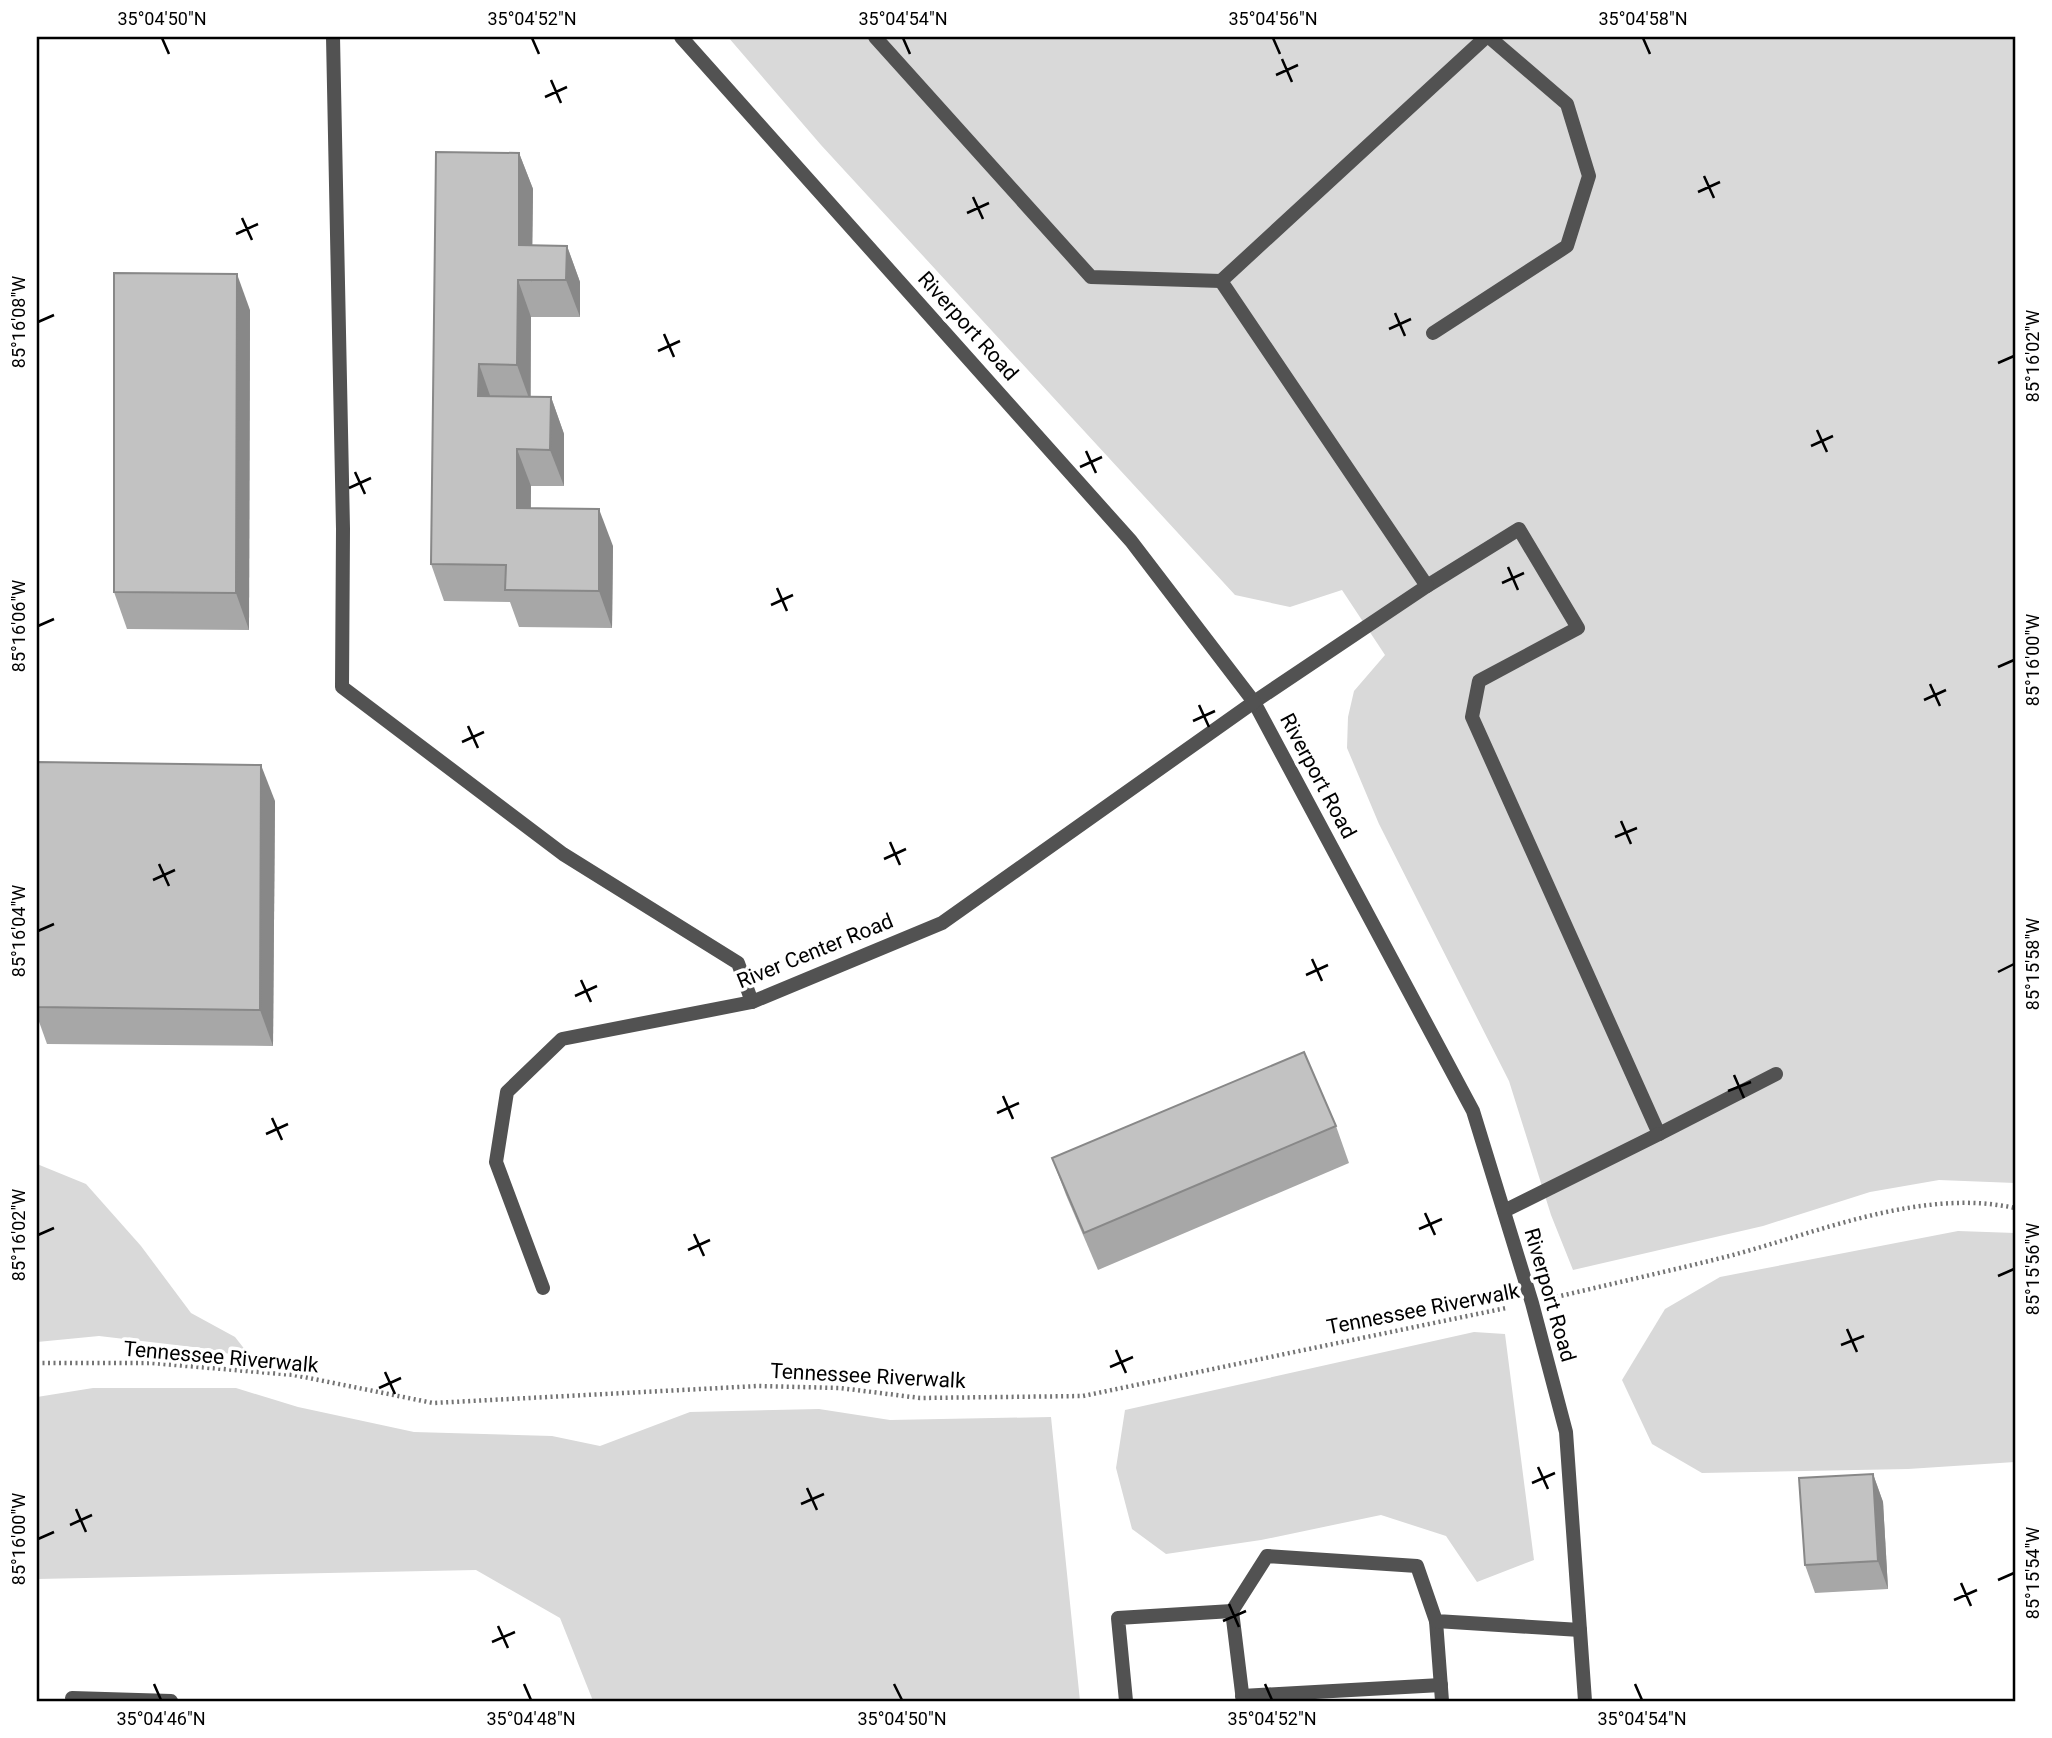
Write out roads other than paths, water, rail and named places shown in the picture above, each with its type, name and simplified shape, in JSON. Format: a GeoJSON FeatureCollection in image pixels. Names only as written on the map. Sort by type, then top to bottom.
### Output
{"type":"FeatureCollection","features":[{"type":"Feature","properties":{"kind":"street"},"geometry":{"type":"LineString","coordinates":[[333,37],[343,529],[342,687],[563,854],[738,963],[752,1002]]}},
{"type":"Feature","properties":{"kind":"street","name":"Riverport Road"},"geometry":{"type":"LineString","coordinates":[[681,37],[1130,541],[1254,702],[1474,1111],[1532,1303],[1566,1432],[1585,1701]]}},
{"type":"Feature","properties":{"kind":"street"},"geometry":{"type":"LineString","coordinates":[[875,37],[1091,277],[1221,281],[1487,37],[1567,104],[1589,176],[1567,246],[1433,333]]}},
{"type":"Feature","properties":{"kind":"street"},"geometry":{"type":"LineString","coordinates":[[1221,281],[1427,586]]}},
{"type":"Feature","properties":{"kind":"street","name":"River Center Road"},"geometry":{"type":"LineString","coordinates":[[543,1288],[496,1162],[507,1092],[562,1039],[752,1002],[942,923],[1254,702],[1427,586],[1519,529],[1578,628],[1479,681],[1472,717],[1659,1134]]}},
{"type":"Feature","properties":{"kind":"street"},"geometry":{"type":"LineString","coordinates":[[1504,1211],[1776,1074]]}},
{"type":"Feature","properties":{"kind":"street"},"geometry":{"type":"LineString","coordinates":[[1441,1685],[1243,1699],[1233,1611],[1266,1556],[1417,1566],[1436,1621],[1441,1685],[1442,1701]]}},
{"type":"Feature","properties":{"kind":"street"},"geometry":{"type":"LineString","coordinates":[[1126,1701],[1118,1618],[1233,1611]]}},
{"type":"Feature","properties":{"kind":"street"},"geometry":{"type":"LineString","coordinates":[[1436,1621],[1580,1630]]}},
{"type":"Feature","properties":{"kind":"street"},"geometry":{"type":"LineString","coordinates":[[72,1698],[171,1701]]}}]}
